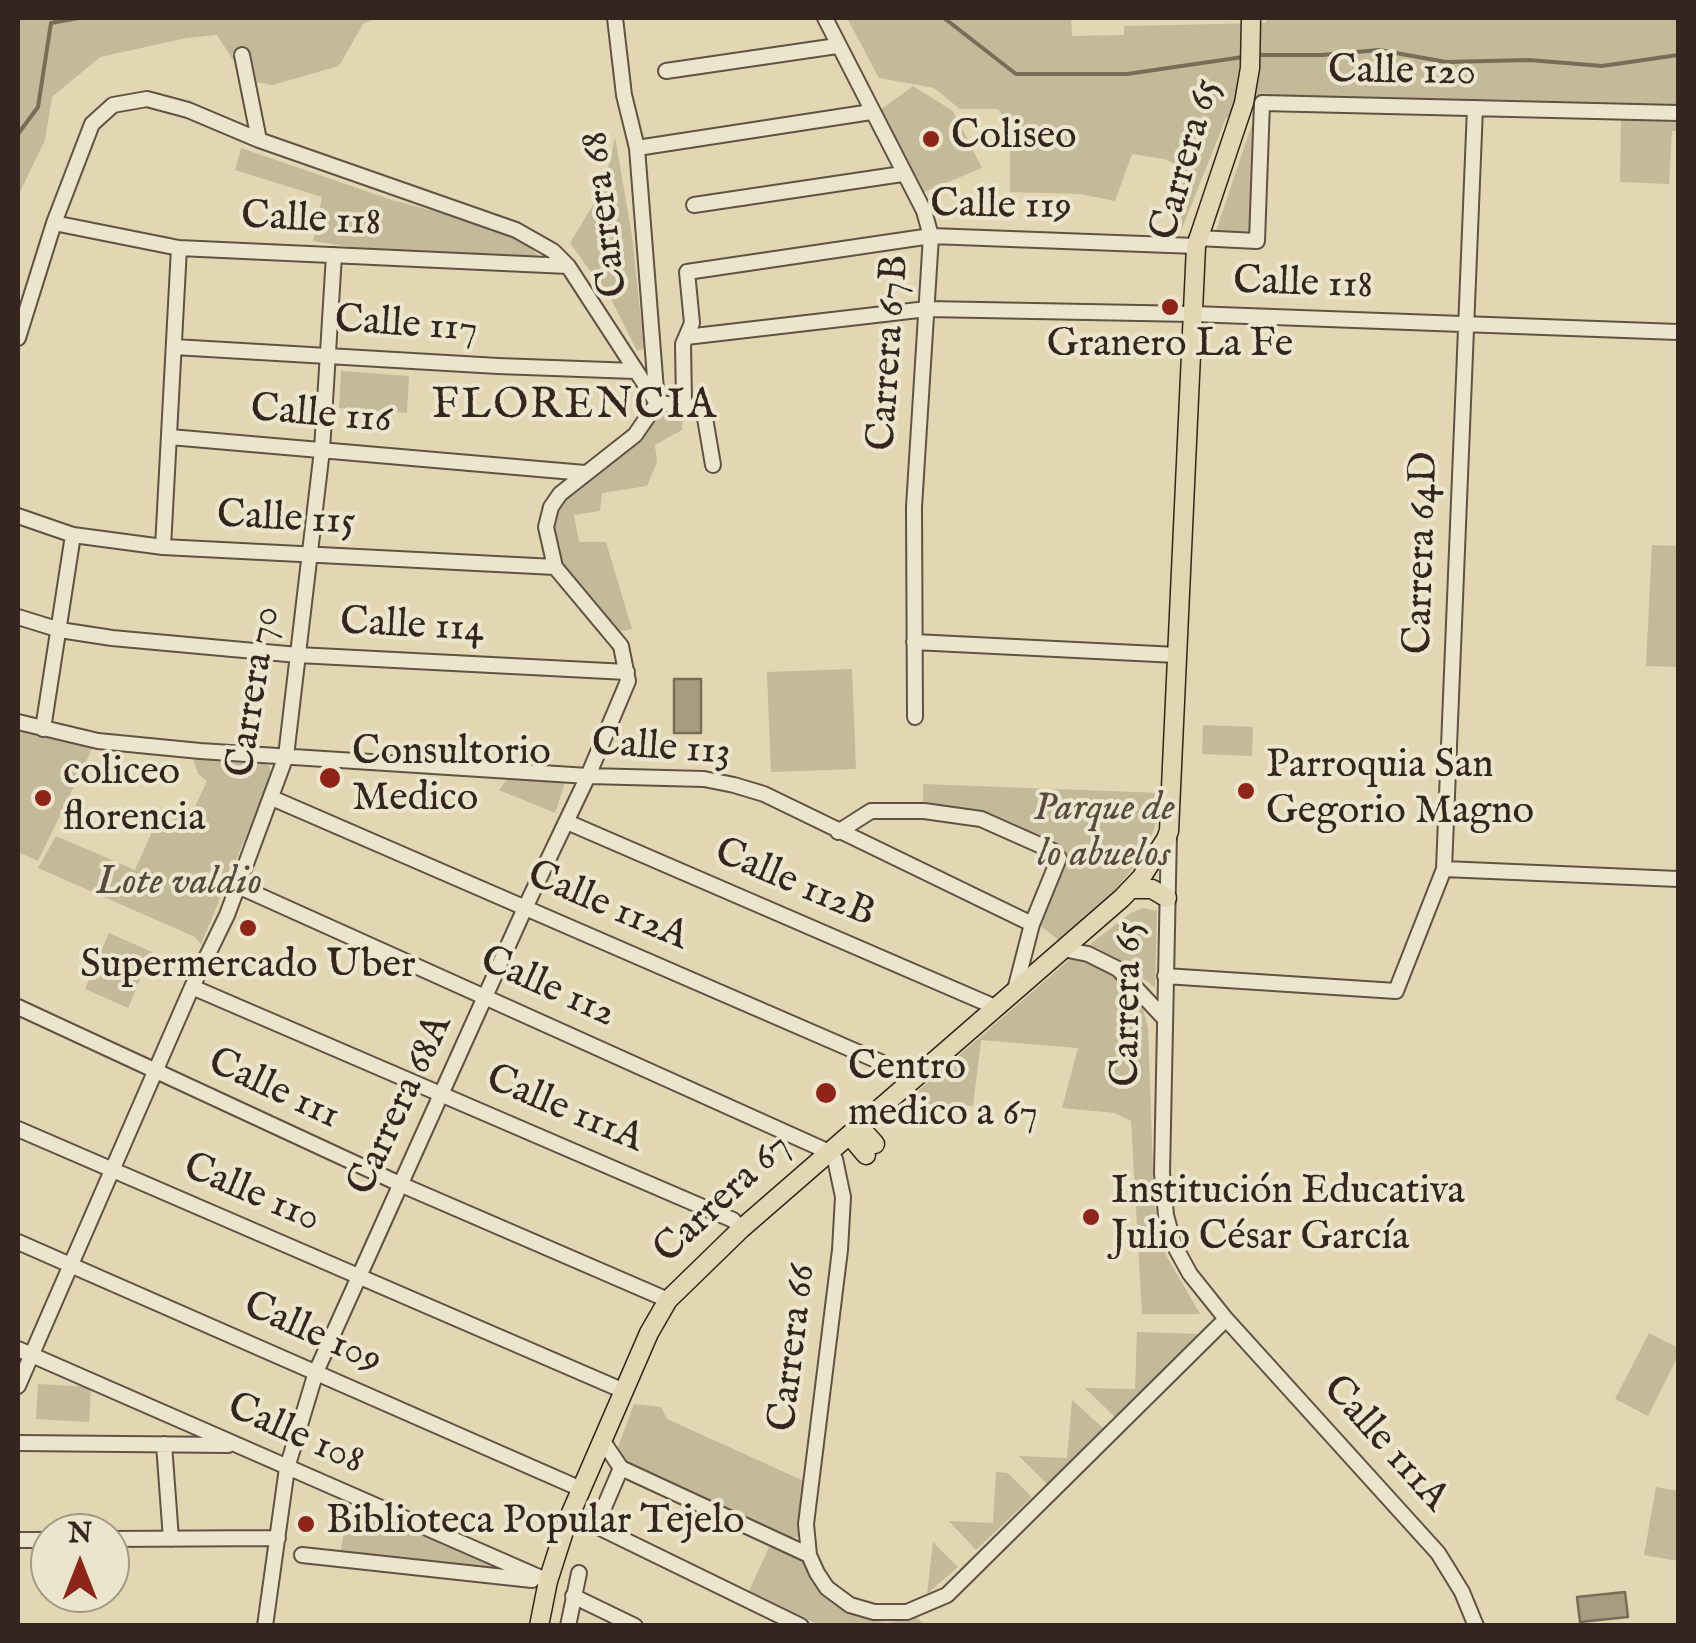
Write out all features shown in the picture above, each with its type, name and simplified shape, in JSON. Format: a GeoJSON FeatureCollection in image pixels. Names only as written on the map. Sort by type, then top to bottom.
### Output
{"type":"FeatureCollection","features":[{"type":"Feature","properties":{"kind":"main road","name":"Carrera 65"},"geometry":{"type":"LineString","coordinates":[[1170,832],[1196,242],[1240,122],[1250,68],[1250,18]]}},
{"type":"Feature","properties":{"kind":"main road","name":"Carrera 67"},"geometry":{"type":"LineString","coordinates":[[539,1626],[548,1582],[581,1489],[668,1300],[742,1229],[1132,889],[1170,832]]}},
{"type":"Feature","properties":{"kind":"main road"},"geometry":{"type":"LineString","coordinates":[[1132,889],[1152,889],[1168,898]]}},
{"type":"Feature","properties":{"kind":"main road"},"geometry":{"type":"LineString","coordinates":[[854,1130],[870,1150]]}},
{"type":"Feature","properties":{"kind":"street","name":"Carrera 68"},"geometry":{"type":"LineString","coordinates":[[615,18],[624,96],[637,148],[658,403]]}},
{"type":"Feature","properties":{"kind":"street","name":"Carrera 67B"},"geometry":{"type":"LineString","coordinates":[[825,18],[924,211],[932,236],[914,507],[915,717]]}},
{"type":"Feature","properties":{"kind":"street"},"geometry":{"type":"LineString","coordinates":[[666,71],[837,46]]}},
{"type":"Feature","properties":{"kind":"street"},"geometry":{"type":"LineString","coordinates":[[242,55],[259,140]]}},
{"type":"Feature","properties":{"kind":"street"},"geometry":{"type":"LineString","coordinates":[[18,338],[54,223],[92,124],[113,105],[147,100],[188,110],[259,140],[516,230],[553,250],[568,266],[658,403],[691,405],[705,418],[714,465]]}},
{"type":"Feature","properties":{"kind":"street","name":"Calle 120"},"geometry":{"type":"LineString","coordinates":[[1258,241],[1262,103],[1678,113]]}},
{"type":"Feature","properties":{"kind":"street","name":"Carrera 64D"},"geometry":{"type":"LineString","coordinates":[[1165,976],[1396,991],[1444,870],[1476,108]]}},
{"type":"Feature","properties":{"kind":"street"},"geometry":{"type":"LineString","coordinates":[[637,148],[871,112]]}},
{"type":"Feature","properties":{"kind":"street","name":"Calle 119"},"geometry":{"type":"LineString","coordinates":[[694,205],[902,174]]}},
{"type":"Feature","properties":{"kind":"street","name":"Calle 118"},"geometry":{"type":"LineString","coordinates":[[54,223],[179,248],[568,266]]}},
{"type":"Feature","properties":{"kind":"street","name":"Calle 119"},"geometry":{"type":"LineString","coordinates":[[686,337],[692,323],[687,272],[932,236],[1258,241]]}},
{"type":"Feature","properties":{"kind":"street"},"geometry":{"type":"LineString","coordinates":[[163,547],[179,248]]}},
{"type":"Feature","properties":{"kind":"street","name":"Carrera 70"},"geometry":{"type":"LineString","coordinates":[[18,1386],[24,1352],[69,1267],[238,886],[286,756],[322,450],[334,255]]}},
{"type":"Feature","properties":{"kind":"street","name":"Calle 118"},"geometry":{"type":"LineString","coordinates":[[686,337],[927,309],[1193,314],[1678,332]]}},
{"type":"Feature","properties":{"kind":"street"},"geometry":{"type":"LineString","coordinates":[[686,337],[683,344],[691,405]]}},
{"type":"Feature","properties":{"kind":"street","name":"Calle 117"},"geometry":{"type":"LineString","coordinates":[[174,347],[634,371]]}},
{"type":"Feature","properties":{"kind":"street"},"geometry":{"type":"LineString","coordinates":[[627,672],[626,659],[612,633],[555,568],[546,528],[551,507],[560,494],[635,434],[658,403]]}},
{"type":"Feature","properties":{"kind":"street","name":"Calle 116"},"geometry":{"type":"LineString","coordinates":[[170,437],[585,473]]}},
{"type":"Feature","properties":{"kind":"street","name":"Calle 115"},"geometry":{"type":"LineString","coordinates":[[18,516],[73,535],[163,547],[555,568]]}},
{"type":"Feature","properties":{"kind":"street"},"geometry":{"type":"LineString","coordinates":[[43,729],[73,535]]}},
{"type":"Feature","properties":{"kind":"street","name":"Calle 114"},"geometry":{"type":"LineString","coordinates":[[18,617],[60,630],[112,638],[298,655],[627,672]]}},
{"type":"Feature","properties":{"kind":"street"},"geometry":{"type":"LineString","coordinates":[[914,642],[1177,655]]}},
{"type":"Feature","properties":{"kind":"street","name":"Carrera 68A"},"geometry":{"type":"LineString","coordinates":[[265,1626],[287,1468],[316,1372],[622,702],[627,672]]}},
{"type":"Feature","properties":{"kind":"street","name":"Calle 113"},"geometry":{"type":"LineString","coordinates":[[18,722],[98,741],[588,776],[704,779],[764,794],[1032,924]]}},
{"type":"Feature","properties":{"kind":"street","name":"Calle 112A"},"geometry":{"type":"LineString","coordinates":[[272,798],[915,1077]]}},
{"type":"Feature","properties":{"kind":"street"},"geometry":{"type":"LineString","coordinates":[[838,832],[871,811],[924,811],[981,819],[1060,858],[1032,924],[1015,990]]}},
{"type":"Feature","properties":{"kind":"street","name":"Calle 112B"},"geometry":{"type":"LineString","coordinates":[[567,822],[995,1007]]}},
{"type":"Feature","properties":{"kind":"street","name":"Carrera 65"},"geometry":{"type":"LineString","coordinates":[[1170,832],[1162,1173],[1166,1215],[1180,1258],[1226,1319]]}},
{"type":"Feature","properties":{"kind":"street"},"geometry":{"type":"LineString","coordinates":[[1444,870],[1678,879]]}},
{"type":"Feature","properties":{"kind":"street","name":"Calle 112"},"geometry":{"type":"LineString","coordinates":[[238,886],[829,1152]]}},
{"type":"Feature","properties":{"kind":"street"},"geometry":{"type":"LineString","coordinates":[[1063,949],[1088,954],[1118,969],[1164,1017]]}},
{"type":"Feature","properties":{"kind":"street","name":"Calle 111A"},"geometry":{"type":"LineString","coordinates":[[192,986],[733,1220],[742,1229]]}},
{"type":"Feature","properties":{"kind":"street","name":"Calle 111"},"geometry":{"type":"LineString","coordinates":[[18,1008],[402,1185],[668,1300]]}},
{"type":"Feature","properties":{"kind":"street","name":"Calle 110"},"geometry":{"type":"LineString","coordinates":[[18,1129],[624,1390]]}},
{"type":"Feature","properties":{"kind":"street","name":"Carrera 66"},"geometry":{"type":"LineString","coordinates":[[810,1555],[807,1509],[841,1232],[842,1178],[829,1152]]}},
{"type":"Feature","properties":{"kind":"street","name":"Calle 109"},"geometry":{"type":"LineString","coordinates":[[18,1242],[581,1489]]}},
{"type":"Feature","properties":{"kind":"street"},"geometry":{"type":"LineString","coordinates":[[602,1440],[621,1468],[810,1555],[828,1588],[850,1605],[874,1612],[921,1609],[957,1587],[1226,1319]]}},
{"type":"Feature","properties":{"kind":"street","name":"Calle 111A"},"geometry":{"type":"LineString","coordinates":[[1226,1319],[1438,1554],[1462,1592],[1476,1626]]}},
{"type":"Feature","properties":{"kind":"street","name":"Calle 108"},"geometry":{"type":"LineString","coordinates":[[24,1352],[548,1582]]}},
{"type":"Feature","properties":{"kind":"street"},"geometry":{"type":"LineString","coordinates":[[18,1443],[234,1445]]}},
{"type":"Feature","properties":{"kind":"street"},"geometry":{"type":"LineString","coordinates":[[164,1444],[171,1539]]}},
{"type":"Feature","properties":{"kind":"street"},"geometry":{"type":"LineString","coordinates":[[621,1468],[596,1526],[801,1626]]}},
{"type":"Feature","properties":{"kind":"street"},"geometry":{"type":"LineString","coordinates":[[130,1539],[278,1538]]}},
{"type":"Feature","properties":{"kind":"street"},"geometry":{"type":"LineString","coordinates":[[302,1555],[548,1582]]}},
{"type":"Feature","properties":{"kind":"street"},"geometry":{"type":"LineString","coordinates":[[568,1626],[579,1572]]}},
{"type":"Feature","properties":{"kind":"street"},"geometry":{"type":"LineString","coordinates":[[573,1596],[635,1626]]}},
{"type":"Feature","properties":{"kind":"green space"},"geometry":{"type":"Polygon","coordinates":[[[18,18],[376,18],[363,24],[339,66],[272,85],[246,80],[217,35],[100,57],[52,97],[45,140],[18,196],[18,18]]]}},
{"type":"Feature","properties":{"kind":"green space"},"geometry":{"type":"Polygon","coordinates":[[[847,18],[1071,18],[1072,36],[1124,35],[1124,26],[1266,23],[1267,18],[1678,18],[1678,105],[1261,96],[1226,118],[1179,236],[1184,170],[1165,159],[1132,154],[1115,201],[1080,194],[1010,192],[1010,126],[998,109],[960,109],[934,88],[879,78],[847,18]]]}},
{"type":"Feature","properties":{"kind":"green space","name":"Coliseo"},"geometry":{"type":"Polygon","coordinates":[[[913,86],[953,111],[982,168],[924,192],[879,111],[913,86]]]}},
{"type":"Feature","properties":{"kind":"green space"},"geometry":{"type":"Polygon","coordinates":[[[1258,106],[1250,233],[1216,231],[1258,106]]]}},
{"type":"Feature","properties":{"kind":"green space"},"geometry":{"type":"Polygon","coordinates":[[[1621,117],[1678,118],[1678,131],[1672,131],[1669,184],[1620,182],[1621,117]]]}},
{"type":"Feature","properties":{"kind":"green space"},"geometry":{"type":"Polygon","coordinates":[[[615,137],[632,236],[644,348],[637,351],[612,301],[570,243],[593,205],[615,137]]]}},
{"type":"Feature","properties":{"kind":"green space"},"geometry":{"type":"Polygon","coordinates":[[[241,148],[392,200],[473,221],[525,243],[540,257],[356,248],[313,241],[322,197],[235,170],[241,148]]]}},
{"type":"Feature","properties":{"kind":"green space"},"geometry":{"type":"Polygon","coordinates":[[[341,371],[409,376],[407,413],[339,408],[341,371]]]}},
{"type":"Feature","properties":{"kind":"green space"},"geometry":{"type":"Polygon","coordinates":[[[657,403],[684,403],[682,430],[655,445],[657,462],[647,486],[602,493],[600,511],[574,515],[579,542],[606,542],[632,629],[611,633],[559,563],[551,535],[557,507],[657,403]]]}},
{"type":"Feature","properties":{"kind":"green space"},"geometry":{"type":"Polygon","coordinates":[[[1652,545],[1678,546],[1678,667],[1646,666],[1652,545]]]}},
{"type":"Feature","properties":{"kind":"green space"},"geometry":{"type":"Polygon","coordinates":[[[852,669],[856,769],[771,772],[767,672],[852,669]]]}},
{"type":"Feature","properties":{"kind":"green space"},"geometry":{"type":"Polygon","coordinates":[[[1203,725],[1253,727],[1252,756],[1202,754],[1203,725]]]}},
{"type":"Feature","properties":{"kind":"green space","name":"coliceo florencia"},"geometry":{"type":"Polygon","coordinates":[[[18,731],[94,745],[38,861],[18,852],[18,731]]]}},
{"type":"Feature","properties":{"kind":"green space","name":"Lote valdio"},"geometry":{"type":"Polygon","coordinates":[[[192,754],[256,759],[267,762],[272,774],[201,944],[195,937],[38,868],[56,836],[135,870],[156,823],[171,824],[180,804],[193,811],[207,781],[198,774],[192,754]]]}},
{"type":"Feature","properties":{"kind":"green space"},"geometry":{"type":"Polygon","coordinates":[[[511,774],[566,780],[555,813],[499,790],[511,774]]]}},
{"type":"Feature","properties":{"kind":"green space","name":"Parque de lo abuelos"},"geometry":{"type":"Polygon","coordinates":[[[923,784],[1161,793],[1160,811],[1149,843],[1134,867],[1112,894],[1060,941],[1035,922],[1065,853],[982,815],[923,808],[923,784]]]}},
{"type":"Feature","properties":{"kind":"green space"},"geometry":{"type":"Polygon","coordinates":[[[1143,908],[1157,911],[1155,988],[1122,961],[1090,944],[1143,908]]]}},
{"type":"Feature","properties":{"kind":"green space"},"geometry":{"type":"Polygon","coordinates":[[[109,933],[152,952],[128,1008],[85,989],[109,933]]]}},
{"type":"Feature","properties":{"kind":"green space"},"geometry":{"type":"Polygon","coordinates":[[[1081,958],[1110,968],[1142,1004],[1148,1028],[1154,1202],[1166,1255],[1200,1314],[1142,1314],[1131,1121],[1115,1113],[1062,1108],[1078,1048],[981,1040],[973,1106],[904,1103],[1069,960],[1081,958]]]}},
{"type":"Feature","properties":{"kind":"green space"},"geometry":{"type":"Polygon","coordinates":[[[1137,1332],[1199,1334],[1117,1419],[1085,1388],[1135,1389],[1137,1332]]]}},
{"type":"Feature","properties":{"kind":"green space"},"geometry":{"type":"Polygon","coordinates":[[[1649,1333],[1678,1348],[1678,1356],[1648,1416],[1615,1399],[1649,1333]]]}},
{"type":"Feature","properties":{"kind":"green space"},"geometry":{"type":"Polygon","coordinates":[[[38,1384],[91,1387],[89,1422],[36,1419],[38,1384]]]}},
{"type":"Feature","properties":{"kind":"green space"},"geometry":{"type":"Polygon","coordinates":[[[1072,1400],[1103,1428],[1047,1484],[1019,1456],[1067,1458],[1072,1400]]]}},
{"type":"Feature","properties":{"kind":"green space"},"geometry":{"type":"Polygon","coordinates":[[[634,1404],[661,1407],[667,1419],[804,1481],[799,1537],[784,1538],[626,1464],[618,1447],[634,1404]]]}},
{"type":"Feature","properties":{"kind":"green space"},"geometry":{"type":"Polygon","coordinates":[[[996,1472],[1008,1473],[1032,1497],[976,1550],[949,1521],[993,1523],[996,1472]]]}},
{"type":"Feature","properties":{"kind":"green space"},"geometry":{"type":"Polygon","coordinates":[[[1656,1487],[1678,1491],[1678,1561],[1644,1555],[1656,1487]]]}},
{"type":"Feature","properties":{"kind":"green space"},"geometry":{"type":"Polygon","coordinates":[[[351,1498],[531,1579],[339,1558],[351,1498]]]}},
{"type":"Feature","properties":{"kind":"green space"},"geometry":{"type":"Polygon","coordinates":[[[933,1542],[958,1567],[927,1594],[933,1542]]]}},
{"type":"Feature","properties":{"kind":"green space"},"geometry":{"type":"Polygon","coordinates":[[[771,1543],[802,1558],[812,1582],[825,1596],[858,1617],[886,1623],[918,1618],[924,1625],[819,1625],[749,1591],[771,1543]]]}},
{"type":"Feature","properties":{"kind":"shaded area"},"geometry":{"type":"Polygon","coordinates":[[[674,679],[701,679],[701,733],[674,733],[674,679]]]}},
{"type":"Feature","properties":{"kind":"shaded area"},"geometry":{"type":"Polygon","coordinates":[[[1625,1592],[1628,1617],[1580,1622],[1577,1597],[1625,1592]]]}},
{"type":"Feature","properties":{"kind":"waterway"},"geometry":{"type":"LineString","coordinates":[[18,134],[38,107],[51,23],[78,18]]}},
{"type":"Feature","properties":{"kind":"waterway"},"geometry":{"type":"LineString","coordinates":[[944,18],[1016,74],[1127,74],[1243,57]]}},
{"type":"Feature","properties":{"kind":"waterway"},"geometry":{"type":"LineString","coordinates":[[1258,55],[1379,50],[1446,62],[1529,60],[1602,66],[1678,55]]}},
{"type":"Feature","properties":{"kind":"place","name":"Coliseo"},"geometry":{"type":"Point","coordinates":[931,139]}},
{"type":"Feature","properties":{"kind":"place","name":"Granero La Fe"},"geometry":{"type":"Point","coordinates":[1170,307]}},
{"type":"Feature","properties":{"kind":"place","name":"Consultorio Medico"},"geometry":{"type":"Point","coordinates":[330,778]}},
{"type":"Feature","properties":{"kind":"place","name":"Parroquia San Gegorio Magno"},"geometry":{"type":"Point","coordinates":[1246,791]}},
{"type":"Feature","properties":{"kind":"place","name":"coliceo florencia"},"geometry":{"type":"Point","coordinates":[43,798]}},
{"type":"Feature","properties":{"kind":"place","name":"Supermercado Uber"},"geometry":{"type":"Point","coordinates":[248,928]}},
{"type":"Feature","properties":{"kind":"place","name":"Centro medico a 67"},"geometry":{"type":"Point","coordinates":[826,1093]}},
{"type":"Feature","properties":{"kind":"place","name":"Institución Educativa Julio César García"},"geometry":{"type":"Point","coordinates":[1091,1217]}},
{"type":"Feature","properties":{"kind":"place","name":"Biblioteca Popular Tejelo"},"geometry":{"type":"Point","coordinates":[306,1524]}},
{"type":"Feature","properties":{"kind":"district","name":"FLORENCIA"},"geometry":{"type":"Point","coordinates":[575,408]}}]}
